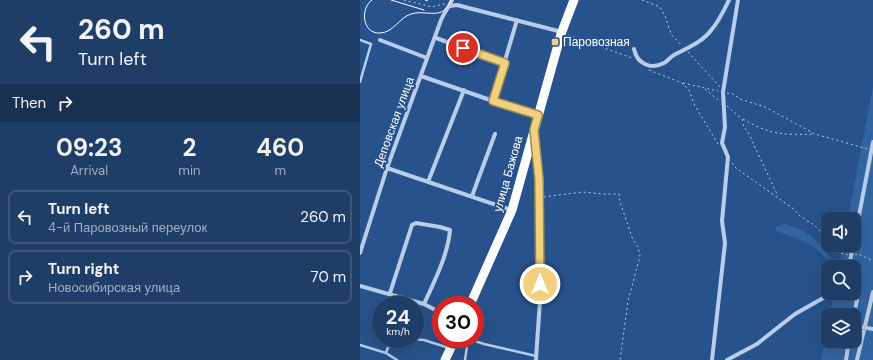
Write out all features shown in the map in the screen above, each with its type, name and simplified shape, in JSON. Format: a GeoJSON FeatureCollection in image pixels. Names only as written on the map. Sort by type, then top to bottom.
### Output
{"type":"FeatureCollection","features":[{"type":"Feature","properties":{"kind":"highway","name":"улица Бажова"},"geometry":{"type":"LineString","coordinates":[[474,296],[512,210],[562,33],[574,0]]}},
{"type":"Feature","properties":{"kind":"highway"},"geometry":{"type":"LineString","coordinates":[[445,360],[451,348]]}},
{"type":"Feature","properties":{"kind":"street","name":"Деповская улица"},"geometry":{"type":"LineString","coordinates":[[360,253],[387,168],[436,38],[444,12],[450,6],[452,0]]}},
{"type":"Feature","properties":{"kind":"street"},"geometry":{"type":"LineString","coordinates":[[634,49],[638,59],[647,66],[664,63],[673,56],[703,39],[712,30],[730,0]]}},
{"type":"Feature","properties":{"kind":"street"},"geometry":{"type":"LineString","coordinates":[[712,360],[719,285],[725,243],[722,221],[728,157],[722,143],[725,127],[723,92],[738,0]]}},
{"type":"Feature","properties":{"kind":"street"},"geometry":{"type":"LineString","coordinates":[[450,6],[456,5],[562,33]]}},
{"type":"Feature","properties":{"kind":"street"},"geometry":{"type":"LineString","coordinates":[[493,101],[517,20]]}},
{"type":"Feature","properties":{"kind":"street"},"geometry":{"type":"LineString","coordinates":[[436,38],[505,63]]}},
{"type":"Feature","properties":{"kind":"street"},"geometry":{"type":"LineString","coordinates":[[380,40],[428,58]]}},
{"type":"Feature","properties":{"kind":"street"},"geometry":{"type":"LineString","coordinates":[[421,76],[538,115]]}},
{"type":"Feature","properties":{"kind":"street"},"geometry":{"type":"LineString","coordinates":[[428,182],[464,90]]}},
{"type":"Feature","properties":{"kind":"street"},"geometry":{"type":"LineString","coordinates":[[534,130],[539,179],[540,298],[536,358]]}},
{"type":"Feature","properties":{"kind":"street"},"geometry":{"type":"LineString","coordinates":[[472,196],[495,134]]}},
{"type":"Feature","properties":{"kind":"street"},"geometry":{"type":"LineString","coordinates":[[860,212],[873,142]]}},
{"type":"Feature","properties":{"kind":"street"},"geometry":{"type":"LineString","coordinates":[[387,168],[512,210]]}},
{"type":"Feature","properties":{"kind":"street"},"geometry":{"type":"LineString","coordinates":[[390,293],[412,225],[416,222],[450,230],[450,239],[424,304],[432,308]]}},
{"type":"Feature","properties":{"kind":"street"},"geometry":{"type":"LineString","coordinates":[[360,286],[399,296]]}},
{"type":"Feature","properties":{"kind":"street"},"geometry":{"type":"LineString","coordinates":[[857,360],[873,293]]}},
{"type":"Feature","properties":{"kind":"street"},"geometry":{"type":"LineString","coordinates":[[727,360],[757,344],[795,314],[821,299]]}},
{"type":"Feature","properties":{"kind":"street"},"geometry":{"type":"LineString","coordinates":[[861,327],[873,329]]}},
{"type":"Feature","properties":{"kind":"street"},"geometry":{"type":"LineString","coordinates":[[846,360],[848,348]]}},
{"type":"Feature","properties":{"kind":"lane"},"geometry":{"type":"LineString","coordinates":[[360,40],[372,44],[360,82]]}},
{"type":"Feature","properties":{"kind":"lane"},"geometry":{"type":"LineString","coordinates":[[484,344],[536,358]]}},
{"type":"Feature","properties":{"kind":"lane"},"geometry":{"type":"LineString","coordinates":[[360,345],[386,353],[397,360]]}},
{"type":"Feature","properties":{"kind":"lane"},"geometry":{"type":"LineString","coordinates":[[386,353],[388,348]]}},
{"type":"Feature","properties":{"kind":"lane"},"geometry":{"type":"LineString","coordinates":[[465,360],[467,348]]}},
{"type":"Feature","properties":{"kind":"path"},"geometry":{"type":"LineString","coordinates":[[404,0],[432,7],[443,4],[450,6]]}},
{"type":"Feature","properties":{"kind":"path"},"geometry":{"type":"LineString","coordinates":[[562,33],[635,60]]}},
{"type":"Feature","properties":{"kind":"path"},"geometry":{"type":"LineString","coordinates":[[648,70],[682,83],[733,94],[740,99],[765,107],[768,110],[785,117],[815,134],[872,149]]}},
{"type":"Feature","properties":{"kind":"path"},"geometry":{"type":"LineString","coordinates":[[682,83],[689,90],[695,106],[718,144]]}},
{"type":"Feature","properties":{"kind":"path"},"geometry":{"type":"LineString","coordinates":[[705,89],[742,119],[766,131],[789,135],[815,134]]}},
{"type":"Feature","properties":{"kind":"path"},"geometry":{"type":"LineString","coordinates":[[742,119],[744,127],[750,135],[778,197]]}},
{"type":"Feature","properties":{"kind":"path"},"geometry":{"type":"LineString","coordinates":[[728,157],[736,168],[778,197],[821,232]]}},
{"type":"Feature","properties":{"kind":"path"},"geometry":{"type":"LineString","coordinates":[[539,198],[582,192],[619,194],[620,202],[638,247],[640,256],[628,301],[620,360]]}},
{"type":"Feature","properties":{"kind":"shaded area"},"geometry":{"type":"Polygon","coordinates":[[[873,86],[873,360],[821,360],[823,348],[861,348],[861,308],[831,308],[833,300],[861,300],[861,260],[840,260],[842,252],[861,252],[861,212],[849,212],[873,86]]]}},
{"type":"Feature","properties":{"kind":"shaded area"},"geometry":{"type":"Polygon","coordinates":[[[784,224],[803,231],[818,242],[821,246],[821,252],[826,252],[831,260],[828,260],[815,248],[801,240],[776,231],[776,227],[784,224]]]}},
{"type":"Feature","properties":{"kind":"tram line"},"geometry":{"type":"LineString","coordinates":[[372,0],[366,9],[366,25],[374,32],[380,33],[393,28],[403,18],[411,14],[439,13],[444,11],[448,7],[451,0]]}},
{"type":"Feature","properties":{"kind":"tram line"},"geometry":{"type":"LineString","coordinates":[[391,0],[424,10]]}},
{"type":"Feature","properties":{"kind":"place","name":"Паровозная"},"geometry":{"type":"Point","coordinates":[555,42]}},
{"type":"Feature","properties":{"kind":"route"},"geometry":{"type":"LineString","coordinates":[[463,48],[505,63],[493,101],[538,115],[534,130],[539,179],[540,284]]}}]}
